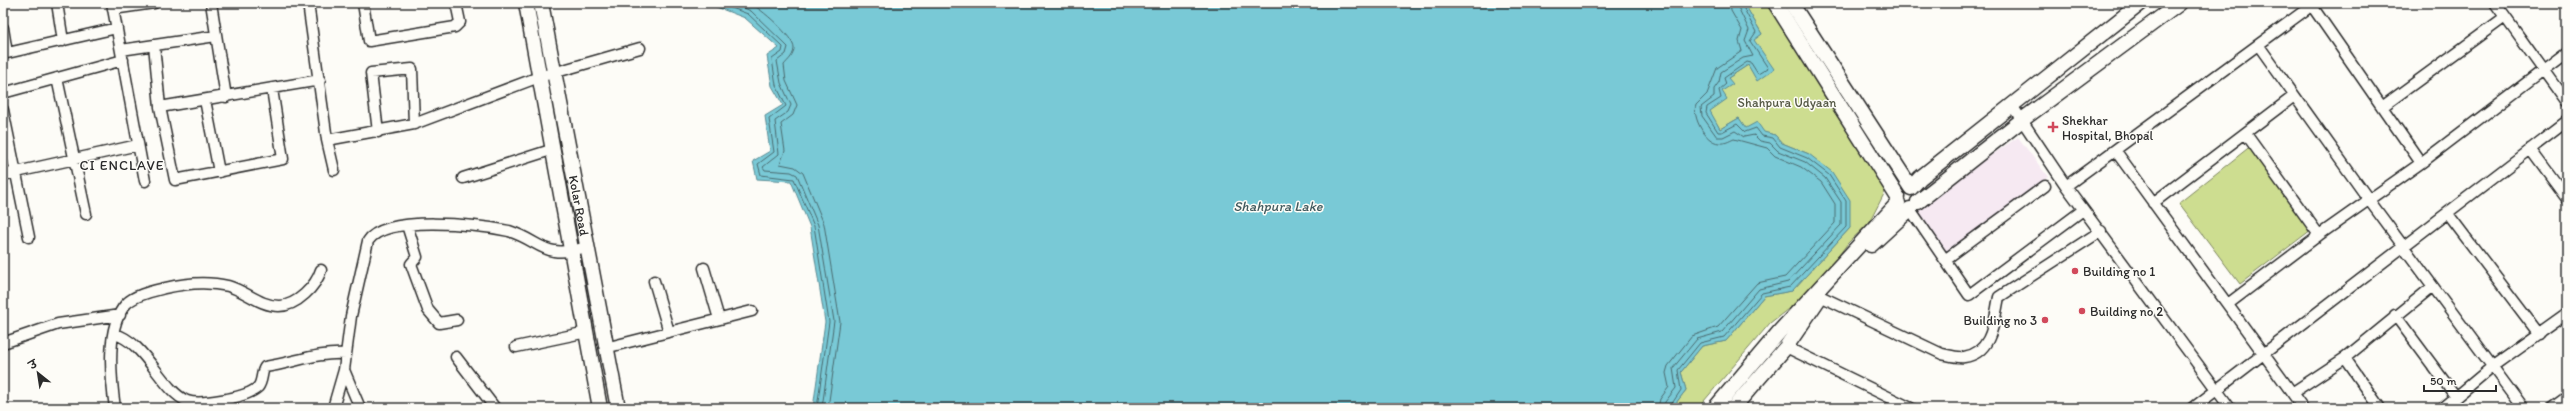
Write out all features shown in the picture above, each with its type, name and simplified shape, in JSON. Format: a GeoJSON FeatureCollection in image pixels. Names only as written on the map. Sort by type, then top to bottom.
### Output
{"type":"FeatureCollection","features":[{"type":"Feature","properties":{"kind":"street"},"geometry":{"type":"LineString","coordinates":[[57,3],[63,41]]}},
{"type":"Feature","properties":{"kind":"street"},"geometry":{"type":"LineString","coordinates":[[145,181],[113,6],[154,3]]}},
{"type":"Feature","properties":{"kind":"street"},"geometry":{"type":"LineString","coordinates":[[211,3],[226,97]]}},
{"type":"Feature","properties":{"kind":"street"},"geometry":{"type":"LineString","coordinates":[[308,3],[320,80],[327,140],[334,170]]}},
{"type":"Feature","properties":{"kind":"street"},"geometry":{"type":"LineString","coordinates":[[363,3],[369,41],[455,27],[460,22],[456,3]]}},
{"type":"Feature","properties":{"kind":"street","name":"Kolar Road"},"geometry":{"type":"LineString","coordinates":[[526,3],[554,149],[605,348],[618,408]]}},
{"type":"Feature","properties":{"kind":"street","name":"Kolar Road"},"geometry":{"type":"LineString","coordinates":[[541,3],[579,249],[587,332],[600,408]]}},
{"type":"Feature","properties":{"kind":"street"},"geometry":{"type":"LineString","coordinates":[[1775,3],[1906,203],[1946,258],[1969,295],[2083,210]]}},
{"type":"Feature","properties":{"kind":"street"},"geometry":{"type":"LineString","coordinates":[[1791,3],[1911,188]]}},
{"type":"Feature","properties":{"kind":"street"},"geometry":{"type":"LineString","coordinates":[[1733,408],[1786,347],[1820,296],[1863,252],[1906,203],[1904,188],[1911,188],[1920,178],[2012,104],[2141,3]]}},
{"type":"Feature","properties":{"kind":"street"},"geometry":{"type":"LineString","coordinates":[[1715,408],[1780,331],[1906,203],[2022,120],[2180,3]]}},
{"type":"Feature","properties":{"kind":"street"},"geometry":{"type":"LineString","coordinates":[[2495,3],[2544,69],[2567,103]]}},
{"type":"Feature","properties":{"kind":"street"},"geometry":{"type":"LineString","coordinates":[[2066,186],[2259,46],[2313,4],[2421,163]]}},
{"type":"Feature","properties":{"kind":"street"},"geometry":{"type":"LineString","coordinates":[[2382,107],[2505,17]]}},
{"type":"Feature","properties":{"kind":"street"},"geometry":{"type":"LineString","coordinates":[[3,28],[5,54],[117,28]]}},
{"type":"Feature","properties":{"kind":"street"},"geometry":{"type":"LineString","coordinates":[[3,93],[57,78],[154,45],[216,36]]}},
{"type":"Feature","properties":{"kind":"street"},"geometry":{"type":"LineString","coordinates":[[154,45],[160,107],[174,180],[283,159],[272,89]]}},
{"type":"Feature","properties":{"kind":"street"},"geometry":{"type":"LineString","coordinates":[[2259,46],[2368,200],[2523,408]]}},
{"type":"Feature","properties":{"kind":"street"},"geometry":{"type":"LineString","coordinates":[[327,140],[378,132],[414,124],[539,77],[640,48]]}},
{"type":"Feature","properties":{"kind":"street"},"geometry":{"type":"LineString","coordinates":[[2228,304],[2319,235],[2421,163],[2567,52]]}},
{"type":"Feature","properties":{"kind":"street"},"geometry":{"type":"LineString","coordinates":[[378,132],[371,73],[412,69],[414,124]]}},
{"type":"Feature","properties":{"kind":"street"},"geometry":{"type":"LineString","coordinates":[[57,78],[86,214]]}},
{"type":"Feature","properties":{"kind":"street"},"geometry":{"type":"LineString","coordinates":[[160,107],[320,80]]}},
{"type":"Feature","properties":{"kind":"street"},"geometry":{"type":"LineString","coordinates":[[2153,203],[2246,134],[2294,96]]}},
{"type":"Feature","properties":{"kind":"street"},"geometry":{"type":"LineString","coordinates":[[205,100],[218,172]]}},
{"type":"Feature","properties":{"kind":"street"},"geometry":{"type":"LineString","coordinates":[[2012,104],[2083,210],[2101,231],[2230,408]]}},
{"type":"Feature","properties":{"kind":"street"},"geometry":{"type":"LineString","coordinates":[[3,110],[29,237]]}},
{"type":"Feature","properties":{"kind":"street"},"geometry":{"type":"LineString","coordinates":[[2193,408],[2262,353],[2448,214],[2567,121]]}},
{"type":"Feature","properties":{"kind":"street"},"geometry":{"type":"LineString","coordinates":[[2246,134],[2319,235]]}},
{"type":"Feature","properties":{"kind":"street"},"geometry":{"type":"LineString","coordinates":[[3,175],[138,144]]}},
{"type":"Feature","properties":{"kind":"street"},"geometry":{"type":"LineString","coordinates":[[463,178],[554,149]]}},
{"type":"Feature","properties":{"kind":"street"},"geometry":{"type":"LineString","coordinates":[[2115,150],[2303,408]]}},
{"type":"Feature","properties":{"kind":"street"},"geometry":{"type":"LineString","coordinates":[[2530,150],[2567,199]]}},
{"type":"Feature","properties":{"kind":"street"},"geometry":{"type":"LineString","coordinates":[[1946,258],[2045,186]]}},
{"type":"Feature","properties":{"kind":"street"},"geometry":{"type":"LineString","coordinates":[[2448,214],[2539,334]]}},
{"type":"Feature","properties":{"kind":"street"},"geometry":{"type":"LineString","coordinates":[[333,408],[344,370],[351,316],[368,241],[376,231],[418,222],[498,229],[519,234],[546,251],[579,249]]}},
{"type":"Feature","properties":{"kind":"street"},"geometry":{"type":"LineString","coordinates":[[407,225],[417,257],[411,264],[431,316],[439,324],[457,320]]}},
{"type":"Feature","properties":{"kind":"street"},"geometry":{"type":"LineString","coordinates":[[1820,296],[1942,354],[1964,357],[1978,351],[1990,338],[1999,298],[2101,231]]}},
{"type":"Feature","properties":{"kind":"street"},"geometry":{"type":"LineString","coordinates":[[704,268],[719,319]]}},
{"type":"Feature","properties":{"kind":"street"},"geometry":{"type":"LineString","coordinates":[[115,408],[111,360],[114,334],[120,315],[126,304],[135,298],[180,284],[194,283],[230,287],[263,303],[280,306],[293,302],[308,291],[317,281],[321,270]]}},
{"type":"Feature","properties":{"kind":"street"},"geometry":{"type":"LineString","coordinates":[[654,281],[669,332]]}},
{"type":"Feature","properties":{"kind":"street"},"geometry":{"type":"LineString","coordinates":[[2292,393],[2345,358],[2432,287]]}},
{"type":"Feature","properties":{"kind":"street"},"geometry":{"type":"LineString","coordinates":[[605,348],[752,311]]}},
{"type":"Feature","properties":{"kind":"street"},"geometry":{"type":"LineString","coordinates":[[2443,408],[2493,366],[2567,313]]}},
{"type":"Feature","properties":{"kind":"street"},"geometry":{"type":"LineString","coordinates":[[3,343],[58,324],[120,315]]}},
{"type":"Feature","properties":{"kind":"street"},"geometry":{"type":"LineString","coordinates":[[2395,316],[2456,397]]}},
{"type":"Feature","properties":{"kind":"street"},"geometry":{"type":"LineString","coordinates":[[516,347],[587,332]]}},
{"type":"Feature","properties":{"kind":"street"},"geometry":{"type":"LineString","coordinates":[[114,334],[131,342],[186,401],[196,402],[214,401],[251,392],[260,384],[264,367],[283,365],[321,353],[346,354]]}},
{"type":"Feature","properties":{"kind":"street"},"geometry":{"type":"LineString","coordinates":[[3,350],[16,339]]}},
{"type":"Feature","properties":{"kind":"street"},"geometry":{"type":"LineString","coordinates":[[1786,347],[1910,408]]}},
{"type":"Feature","properties":{"kind":"street"},"geometry":{"type":"LineString","coordinates":[[456,357],[495,408]]}},
{"type":"Feature","properties":{"kind":"street"},"geometry":{"type":"LineString","coordinates":[[2345,358],[2380,408]]}},
{"type":"Feature","properties":{"kind":"street"},"geometry":{"type":"LineString","coordinates":[[344,370],[360,408]]}},
{"type":"Feature","properties":{"kind":"street"},"geometry":{"type":"LineString","coordinates":[[2552,408],[2567,397]]}},
{"type":"Feature","properties":{"kind":"shaded area"},"geometry":{"type":"Polygon","coordinates":[[[2018,137],[2048,177],[1936,259],[1907,213],[2018,137]]]}},
{"type":"Feature","properties":{"kind":"green space","name":"Shahpura Udyaan"},"geometry":{"type":"Polygon","coordinates":[[[1744,3],[1767,3],[1829,104],[1886,190],[1869,223],[1848,243],[1814,289],[1770,323],[1698,408],[1672,408],[1686,390],[1681,372],[1702,346],[1726,341],[1764,296],[1792,291],[1850,228],[1809,154],[1782,143],[1775,135],[1746,129],[1739,118],[1720,129],[1709,111],[1728,78],[1748,65],[1757,80],[1754,39],[1762,34],[1744,3]]]}},
{"type":"Feature","properties":{"kind":"green space"},"geometry":{"type":"Polygon","coordinates":[[[2252,145],[2311,230],[2240,284],[2179,203],[2252,145]]]}},
{"type":"Feature","properties":{"kind":"water","name":"Shahpura Lake"},"geometry":{"type":"Polygon","coordinates":[[[706,3],[1744,3],[1762,34],[1754,40],[1774,69],[1757,81],[1748,65],[1728,78],[1733,84],[1722,91],[1727,99],[1710,111],[1720,129],[1739,118],[1746,128],[1757,122],[1764,132],[1775,135],[1782,143],[1809,154],[1832,172],[1850,200],[1850,228],[1792,291],[1764,296],[1726,341],[1702,346],[1681,372],[1686,390],[1672,408],[813,408],[825,322],[810,227],[791,181],[757,179],[753,161],[770,151],[765,116],[783,105],[772,86],[767,56],[779,48],[745,18],[706,3]]]}},
{"type":"Feature","properties":{"kind":"place","name":"Shekhar Hospital, Bhopal"},"geometry":{"type":"Point","coordinates":[2053,127]}},
{"type":"Feature","properties":{"kind":"place","name":"Building no 1"},"geometry":{"type":"Point","coordinates":[2075,271]}},
{"type":"Feature","properties":{"kind":"place","name":"Building no 2"},"geometry":{"type":"Point","coordinates":[2082,311]}},
{"type":"Feature","properties":{"kind":"place","name":"Building no 3"},"geometry":{"type":"Point","coordinates":[2045,320]}},
{"type":"Feature","properties":{"kind":"district","name":"CI ENCLAVE"},"geometry":{"type":"Point","coordinates":[122,165]}}]}
